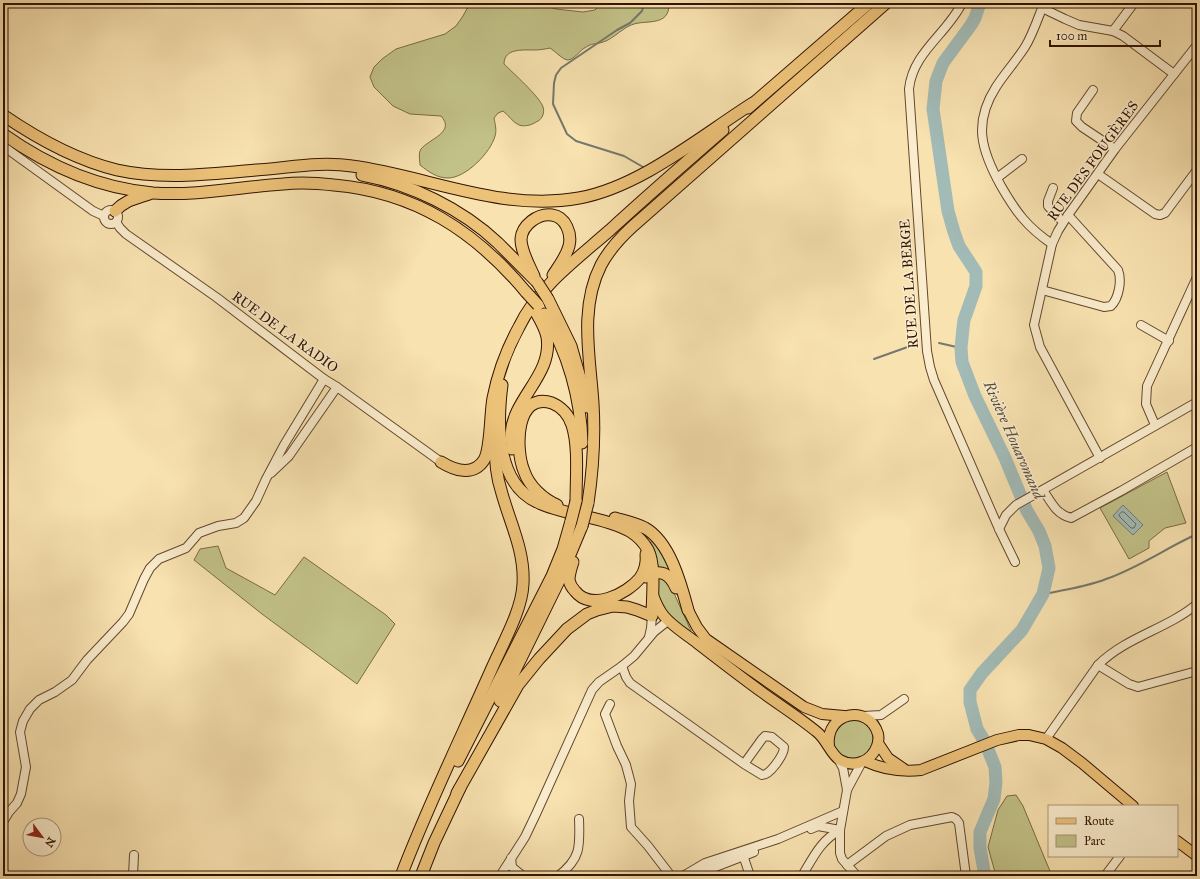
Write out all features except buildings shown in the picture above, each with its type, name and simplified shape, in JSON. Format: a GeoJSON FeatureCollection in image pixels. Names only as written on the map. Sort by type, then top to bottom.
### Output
{"type":"FeatureCollection","features":[{"type":"Feature","properties":{"kind":"highway"},"geometry":{"type":"LineString","coordinates":[[441,462],[453,468],[468,471],[478,467],[484,460],[488,450],[490,415],[496,384],[514,336],[525,316],[540,302],[577,258],[869,3]]}},
{"type":"Feature","properties":{"kind":"highway"},"geometry":{"type":"LineString","coordinates":[[688,610],[674,582],[668,575],[660,573],[652,574],[628,589],[609,598],[593,600],[587,599],[577,594],[571,587],[569,580],[570,572],[588,503],[592,455],[593,405],[588,316],[592,292],[602,265],[619,239],[886,3]]}},
{"type":"Feature","properties":{"kind":"highway"},"geometry":{"type":"LineString","coordinates":[[828,54],[894,3]]}},
{"type":"Feature","properties":{"kind":"highway"},"geometry":{"type":"LineString","coordinates":[[3,115],[36,137],[56,147],[86,160],[118,170],[148,174],[196,175],[322,164],[350,165],[407,176],[483,195],[505,198],[554,200],[579,198],[604,191],[630,180],[687,147],[753,103]]}},
{"type":"Feature","properties":{"kind":"highway"},"geometry":{"type":"LineString","coordinates":[[3,134],[38,157],[82,178],[130,190],[155,193],[217,191],[305,183],[350,186],[377,191],[413,203],[451,223],[482,246],[507,270],[525,294],[540,302],[565,333],[577,363],[583,388],[589,417],[592,455]]}},
{"type":"Feature","properties":{"kind":"highway"},"geometry":{"type":"LineString","coordinates":[[300,167],[340,171],[376,177],[431,198],[452,209],[487,233],[537,282]]}},
{"type":"Feature","properties":{"kind":"highway"},"geometry":{"type":"LineString","coordinates":[[112,216],[122,204],[128,200],[155,193]]}},
{"type":"Feature","properties":{"kind":"highway"},"geometry":{"type":"LineString","coordinates":[[540,302],[569,246],[570,236],[568,229],[562,220],[553,215],[539,217],[532,221],[523,231],[521,239],[522,248],[537,282],[543,325],[548,343],[546,358],[540,374],[517,413],[512,425],[511,434],[514,456],[525,485],[538,500],[552,508]]}},
{"type":"Feature","properties":{"kind":"highway"},"geometry":{"type":"LineString","coordinates":[[409,876],[430,821],[460,756],[552,576],[563,549],[576,501],[582,469],[581,427],[577,401],[562,346],[540,302]]}},
{"type":"Feature","properties":{"kind":"highway"},"geometry":{"type":"LineString","coordinates":[[458,793],[518,685],[539,659],[567,629],[587,614],[613,606],[627,607],[652,616],[652,574],[649,554],[637,535],[622,527],[552,508],[536,502],[519,491],[511,478],[503,454],[500,429],[502,386],[514,336]]}},
{"type":"Feature","properties":{"kind":"highway"},"geometry":{"type":"LineString","coordinates":[[401,876],[433,797],[476,704],[516,613],[522,595],[524,582],[521,554],[501,490],[495,452],[495,413],[497,397],[504,367],[514,336]]}},
{"type":"Feature","properties":{"kind":"highway"},"geometry":{"type":"LineString","coordinates":[[576,501],[576,448],[572,425],[564,411],[556,405],[543,401],[535,403],[529,408],[521,421],[518,439],[521,463],[531,484],[549,501],[562,507],[625,521],[646,529],[661,544],[670,558],[688,610]]}},
{"type":"Feature","properties":{"kind":"highway"},"geometry":{"type":"LineString","coordinates":[[421,876],[434,843],[512,675],[559,581],[582,526]]}},
{"type":"Feature","properties":{"kind":"highway"},"geometry":{"type":"LineString","coordinates":[[628,589],[639,578],[645,566],[646,554],[644,544]]}},
{"type":"Feature","properties":{"kind":"main road"},"geometry":{"type":"LineString","coordinates":[[652,591],[658,607],[668,620],[723,664]]}},
{"type":"Feature","properties":{"kind":"main road"},"geometry":{"type":"LineString","coordinates":[[688,610],[697,627],[706,639],[796,702],[818,713],[844,716],[863,716],[874,727],[878,734],[878,742],[875,751],[863,762]]}},
{"type":"Feature","properties":{"kind":"main road"},"geometry":{"type":"LineString","coordinates":[[652,616],[810,726],[824,738],[838,759],[848,763],[863,762],[885,769],[921,770],[997,740],[1019,735],[1029,735],[1046,739],[1062,748],[1132,805]]}},
{"type":"Feature","properties":{"kind":"main road"},"geometry":{"type":"LineString","coordinates":[[829,746],[830,732],[833,726],[844,716]]}},
{"type":"Feature","properties":{"kind":"main road"},"geometry":{"type":"LineString","coordinates":[[878,742],[888,758],[904,769]]}},
{"type":"Feature","properties":{"kind":"main road"},"geometry":{"type":"LineString","coordinates":[[1178,842],[1197,856]]}},
{"type":"Feature","properties":{"kind":"street","name":"RUE DE LA BERGE"},"geometry":{"type":"LineString","coordinates":[[962,3],[958,11],[921,58],[913,71],[909,89],[927,356],[934,380],[1015,562]]}},
{"type":"Feature","properties":{"kind":"street"},"geometry":{"type":"LineString","coordinates":[[1113,31],[1134,3]]}},
{"type":"Feature","properties":{"kind":"street"},"geometry":{"type":"LineString","coordinates":[[1052,244],[1027,225],[1013,207],[997,178],[986,152],[981,134],[982,121],[985,111],[996,87],[1026,46],[1043,5],[1064,19],[1079,25],[1113,31],[1123,36],[1135,43],[1174,74]]}},
{"type":"Feature","properties":{"kind":"street","name":"RUE DES FOUGÈRES"},"geometry":{"type":"LineString","coordinates":[[1100,458],[1040,347],[1034,325],[1052,244],[1068,215],[1115,149],[1197,45]]}},
{"type":"Feature","properties":{"kind":"street"},"geometry":{"type":"LineString","coordinates":[[1093,90],[1077,113],[1076,120],[1082,127],[1115,149]]}},
{"type":"Feature","properties":{"kind":"street","name":"RUE DE LA RADIO"},"geometry":{"type":"LineString","coordinates":[[3,146],[93,210],[112,216],[126,234],[216,298],[324,379],[382,418],[441,462]]}},
{"type":"Feature","properties":{"kind":"street"},"geometry":{"type":"LineString","coordinates":[[997,178],[1022,159]]}},
{"type":"Feature","properties":{"kind":"street"},"geometry":{"type":"LineString","coordinates":[[1098,174],[1160,216],[1165,213],[1197,170]]}},
{"type":"Feature","properties":{"kind":"street"},"geometry":{"type":"LineString","coordinates":[[1053,188],[1048,201],[1048,206],[1064,222]]}},
{"type":"Feature","properties":{"kind":"street"},"geometry":{"type":"LineString","coordinates":[[1042,290],[1104,307],[1112,306],[1116,300],[1120,281],[1118,270],[1068,215]]}},
{"type":"Feature","properties":{"kind":"street"},"geometry":{"type":"LineString","coordinates":[[1155,425],[1146,404],[1147,386],[1169,341],[1197,277]]}},
{"type":"Feature","properties":{"kind":"street"},"geometry":{"type":"LineString","coordinates":[[1141,325],[1169,341]]}},
{"type":"Feature","properties":{"kind":"street"},"geometry":{"type":"LineString","coordinates":[[3,822],[20,798],[26,767],[20,732],[23,721],[30,709],[39,700],[55,692],[72,680],[87,660],[123,622],[129,614],[150,568],[158,559],[186,548],[199,533],[218,526],[236,523],[244,518],[256,501],[284,445],[324,379]]}},
{"type":"Feature","properties":{"kind":"street"},"geometry":{"type":"LineString","coordinates":[[266,479],[288,456],[337,387]]}},
{"type":"Feature","properties":{"kind":"street"},"geometry":{"type":"LineString","coordinates":[[999,529],[1006,515],[1016,505],[1197,402]]}},
{"type":"Feature","properties":{"kind":"street"},"geometry":{"type":"LineString","coordinates":[[1043,490],[1057,512],[1071,518],[1197,447]]}},
{"type":"Feature","properties":{"kind":"street"},"geometry":{"type":"LineString","coordinates":[[1046,739],[1098,665],[1115,650],[1184,615],[1197,604]]}},
{"type":"Feature","properties":{"kind":"street"},"geometry":{"type":"LineString","coordinates":[[647,642],[652,616]]}},
{"type":"Feature","properties":{"kind":"street"},"geometry":{"type":"LineString","coordinates":[[500,876],[525,837],[592,690],[599,682],[634,656],[657,629],[664,624]]}},
{"type":"Feature","properties":{"kind":"street"},"geometry":{"type":"LineString","coordinates":[[1098,665],[1129,684],[1138,687],[1197,671]]}},
{"type":"Feature","properties":{"kind":"street"},"geometry":{"type":"LineString","coordinates":[[622,666],[630,683],[744,764],[757,772],[765,775],[770,772],[783,752],[784,746],[772,737],[765,736],[744,764]]}},
{"type":"Feature","properties":{"kind":"street"},"geometry":{"type":"LineString","coordinates":[[863,716],[881,715],[904,699]]}},
{"type":"Feature","properties":{"kind":"street"},"geometry":{"type":"LineString","coordinates":[[610,704],[605,714],[626,766],[631,784],[629,801],[631,827],[671,876]]}},
{"type":"Feature","properties":{"kind":"street"},"geometry":{"type":"LineString","coordinates":[[838,759],[843,768],[847,790]]}},
{"type":"Feature","properties":{"kind":"street"},"geometry":{"type":"LineString","coordinates":[[857,876],[842,859],[840,853],[840,830],[847,790],[863,762]]}},
{"type":"Feature","properties":{"kind":"street"},"geometry":{"type":"LineString","coordinates":[[687,876],[708,870],[843,811]]}},
{"type":"Feature","properties":{"kind":"street"},"geometry":{"type":"LineString","coordinates":[[847,865],[886,836],[910,825],[952,817],[956,819],[959,824],[966,876]]}},
{"type":"Feature","properties":{"kind":"street"},"geometry":{"type":"LineString","coordinates":[[558,876],[568,868],[577,853],[580,844],[579,820]]}},
{"type":"Feature","properties":{"kind":"street"},"geometry":{"type":"LineString","coordinates":[[742,854],[818,826],[840,830]]}},
{"type":"Feature","properties":{"kind":"street"},"geometry":{"type":"LineString","coordinates":[[802,876],[816,851],[832,834],[840,830]]}},
{"type":"Feature","properties":{"kind":"street"},"geometry":{"type":"LineString","coordinates":[[742,854],[750,876]]}},
{"type":"Feature","properties":{"kind":"street"},"geometry":{"type":"LineString","coordinates":[[133,876],[134,855]]}},
{"type":"Feature","properties":{"kind":"street"},"geometry":{"type":"LineString","coordinates":[[1105,876],[1119,857]]}},
{"type":"Feature","properties":{"kind":"street"},"geometry":{"type":"LineString","coordinates":[[511,858],[512,867],[523,876]]}},
{"type":"Feature","properties":{"kind":"street"},"geometry":{"type":"LineString","coordinates":[[683,876],[708,870]]}},
{"type":"Feature","properties":{"kind":"green space"},"geometry":{"type":"Polygon","coordinates":[[[470,3],[539,3],[556,9],[583,12],[595,10],[602,3],[669,3],[668,11],[660,20],[629,26],[606,41],[591,44],[568,60],[564,59],[550,48],[515,51],[507,55],[504,64],[541,103],[544,112],[540,120],[523,126],[517,124],[503,111],[498,113],[494,118],[496,129],[493,142],[483,156],[470,169],[462,174],[455,177],[444,178],[433,174],[420,165],[419,157],[421,149],[443,131],[445,122],[441,116],[410,114],[393,106],[374,87],[370,77],[374,67],[396,49],[445,34],[456,26],[470,3]]]}},
{"type":"Feature","properties":{"kind":"green space"},"geometry":{"type":"Polygon","coordinates":[[[1167,472],[1186,523],[1165,528],[1149,541],[1149,548],[1129,559],[1100,508],[1167,472]]]}},
{"type":"Feature","properties":{"kind":"green space"},"geometry":{"type":"Polygon","coordinates":[[[653,541],[666,560],[670,573],[654,569],[648,544],[653,541]]]}},
{"type":"Feature","properties":{"kind":"green space"},"geometry":{"type":"Polygon","coordinates":[[[218,546],[226,568],[275,595],[304,557],[386,615],[395,624],[357,684],[262,614],[194,560],[200,549],[218,546]]]}},
{"type":"Feature","properties":{"kind":"green space"},"geometry":{"type":"Polygon","coordinates":[[[660,577],[669,582],[691,631],[689,634],[658,603],[655,580],[660,577]]]}},
{"type":"Feature","properties":{"kind":"green space"},"geometry":{"type":"Polygon","coordinates":[[[857,719],[864,722],[870,728],[873,739],[872,747],[864,756],[857,759],[849,759],[842,756],[834,747],[833,735],[836,728],[845,720],[857,719]]]}},
{"type":"Feature","properties":{"kind":"green space"},"geometry":{"type":"Polygon","coordinates":[[[1016,795],[1023,806],[1052,876],[996,876],[988,847],[998,810],[1007,796],[1016,795]]]}},
{"type":"Feature","properties":{"kind":"water"},"geometry":{"type":"Polygon","coordinates":[[[1123,505],[1143,525],[1133,535],[1113,516],[1123,505]]]}},
{"type":"Feature","properties":{"kind":"waterway"},"geometry":{"type":"LineString","coordinates":[[643,167],[624,156],[576,141],[567,134],[553,104],[554,83],[556,75],[561,68],[617,30],[630,23],[642,11],[644,3]]}},
{"type":"Feature","properties":{"kind":"waterway","name":"Rivière Houaromand"},"geometry":{"type":"LineString","coordinates":[[980,3],[971,25],[943,63],[936,81],[933,109],[948,211],[959,246],[976,272],[976,286],[964,320],[961,348],[962,362],[975,396],[1005,458],[1027,511],[1039,531],[1045,546],[1049,568],[1043,594],[1022,630],[982,673],[970,690],[970,702],[977,729],[985,742],[995,767],[996,782],[994,799],[980,832],[980,848],[985,876]]}},
{"type":"Feature","properties":{"kind":"waterway"},"geometry":{"type":"LineString","coordinates":[[939,343],[961,348]]}},
{"type":"Feature","properties":{"kind":"waterway"},"geometry":{"type":"LineString","coordinates":[[874,359],[916,344]]}},
{"type":"Feature","properties":{"kind":"waterway"},"geometry":{"type":"LineString","coordinates":[[1043,594],[1098,582],[1141,564],[1197,534]]}}]}
